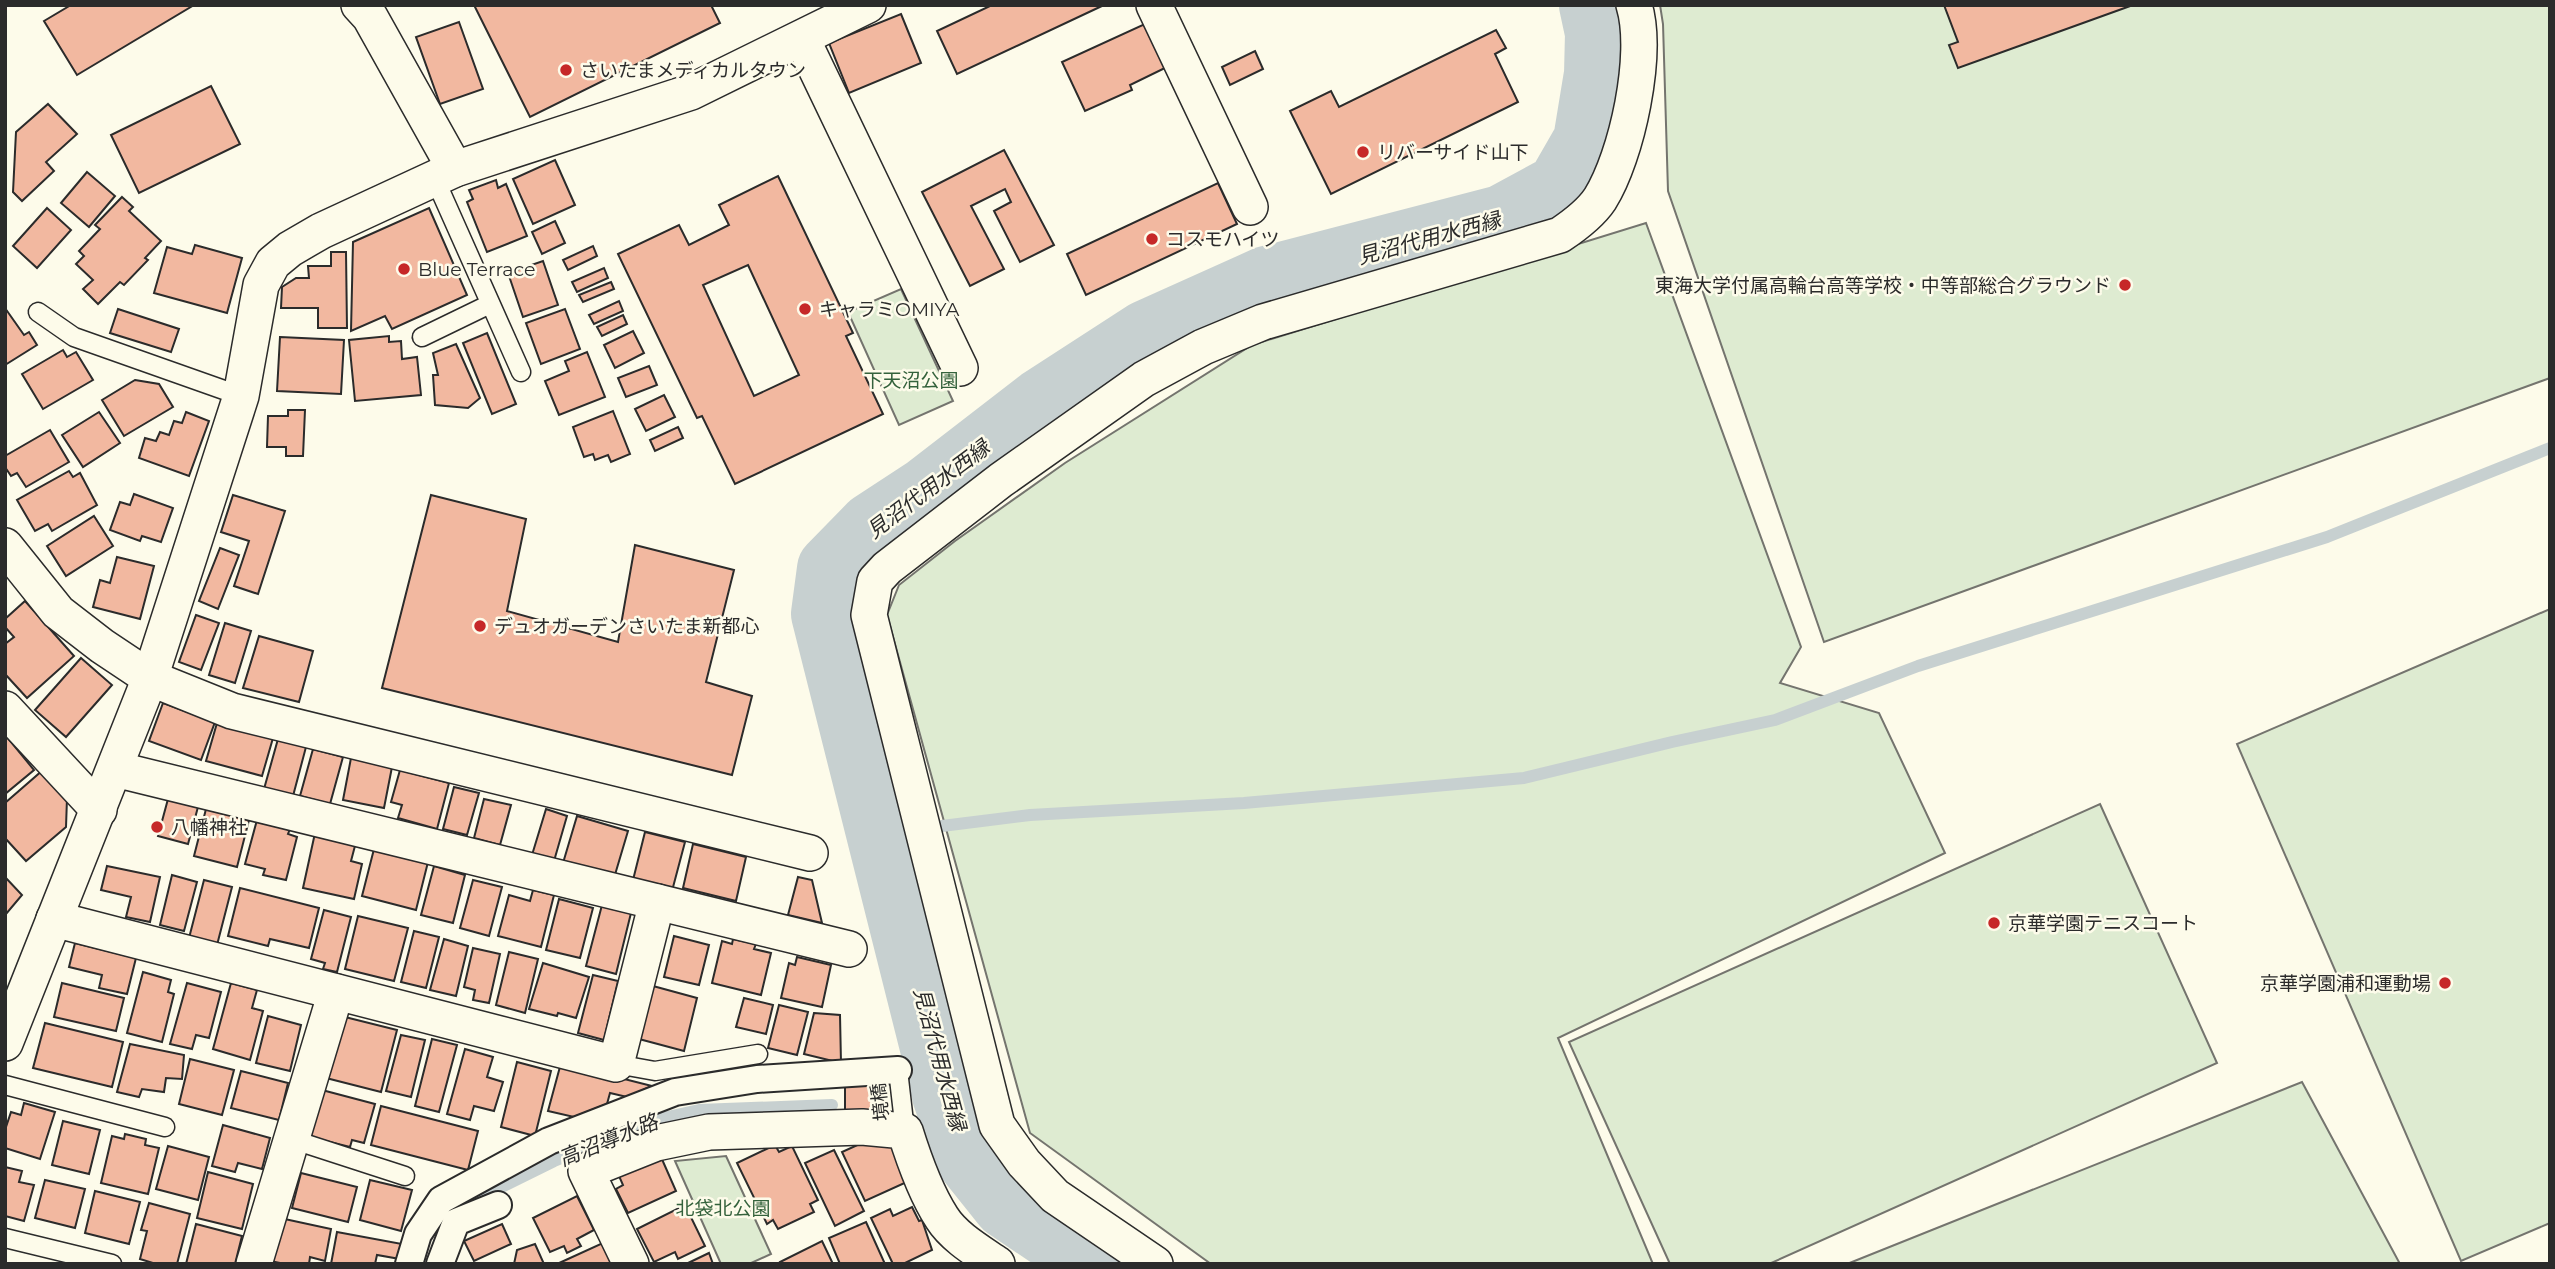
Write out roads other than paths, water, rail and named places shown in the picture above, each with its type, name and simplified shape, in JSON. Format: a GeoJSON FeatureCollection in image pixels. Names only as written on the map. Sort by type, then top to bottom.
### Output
{"type":"FeatureCollection","features":[{"type":"Feature","properties":{"kind":"street"},"geometry":{"type":"LineString","coordinates":[[359,5],[370,17],[445,174]]}},
{"type":"Feature","properties":{"kind":"street"},"geometry":{"type":"LineString","coordinates":[[1154,5],[1250,207]]}},
{"type":"Feature","properties":{"kind":"street"},"geometry":{"type":"LineString","coordinates":[[1155,1264],[1055,1196],[1024,1163],[997,1125],[869,615],[875,581],[887,568],[1002,480],[1144,379],[1203,347],[1263,322],[1560,235],[1582,219],[1599,201],[1614,172],[1625,141],[1638,61],[1639,36],[1634,5]]}},
{"type":"Feature","properties":{"kind":"street"},"geometry":{"type":"LineString","coordinates":[[6,1037],[150,678],[241,396],[261,285],[273,263],[290,248],[321,231],[445,174],[691,92],[802,39],[853,9]]}},
{"type":"Feature","properties":{"kind":"street"},"geometry":{"type":"LineString","coordinates":[[802,39],[960,368]]}},
{"type":"Feature","properties":{"kind":"street"},"geometry":{"type":"LineString","coordinates":[[5,546],[58,612],[102,646],[150,678],[232,711],[810,853]]}},
{"type":"Feature","properties":{"kind":"street"},"geometry":{"type":"LineString","coordinates":[[5,709],[99,810]]}},
{"type":"Feature","properties":{"kind":"street"},"geometry":{"type":"LineString","coordinates":[[115,769],[849,949]]}},
{"type":"Feature","properties":{"kind":"street"},"geometry":{"type":"LineString","coordinates":[[54,919],[616,1064],[657,902]]}},
{"type":"Feature","properties":{"kind":"street"},"geometry":{"type":"LineString","coordinates":[[254,1264],[336,992]]}},
{"type":"Feature","properties":{"kind":"street"},"geometry":{"type":"LineString","coordinates":[[409,1264],[418,1234],[441,1200],[549,1141],[675,1092],[757,1079],[898,1070]]}},
{"type":"Feature","properties":{"kind":"street"},"geometry":{"type":"LineString","coordinates":[[631,1264],[586,1171],[656,1143],[709,1132],[862,1127],[905,1131],[916,1165],[942,1219],[970,1246],[997,1264]]}},
{"type":"Feature","properties":{"kind":"street"},"geometry":{"type":"LineString","coordinates":[[440,1264],[456,1222],[498,1206]]}},
{"type":"Feature","properties":{"kind":"lane"},"geometry":{"type":"LineString","coordinates":[[445,174],[491,304],[521,372]]}},
{"type":"Feature","properties":{"kind":"lane"},"geometry":{"type":"LineString","coordinates":[[422,337],[491,304]]}},
{"type":"Feature","properties":{"kind":"lane"},"geometry":{"type":"LineString","coordinates":[[38,312],[74,337],[241,396]]}},
{"type":"Feature","properties":{"kind":"lane"},"geometry":{"type":"LineString","coordinates":[[616,1064],[655,1072],[758,1054]]}},
{"type":"Feature","properties":{"kind":"lane","name":"境橋"},"geometry":{"type":"LineString","coordinates":[[898,1070],[905,1131]]}},
{"type":"Feature","properties":{"kind":"lane"},"geometry":{"type":"LineString","coordinates":[[5,1085],[165,1126]]}},
{"type":"Feature","properties":{"kind":"lane"},"geometry":{"type":"LineString","coordinates":[[291,1139],[405,1176]]}},
{"type":"Feature","properties":{"kind":"lane"},"geometry":{"type":"LineString","coordinates":[[5,1238],[112,1264]]}},
{"type":"Feature","properties":{"kind":"waterway","name":"見沼代用水西縁"},"geometry":{"type":"LineString","coordinates":[[1096,1264],[1007,1204],[967,1154],[947,1095],[826,614],[832,569],[873,527],[928,491],[1042,403],[1147,335],[1267,281],[1502,220],[1561,188],[1588,141],[1599,74],[1600,33],[1594,5]]}},
{"type":"Feature","properties":{"kind":"waterway"},"geometry":{"type":"LineString","coordinates":[[942,826],[1030,815],[1244,803],[1524,778],[1775,720],[1918,666],[2327,537],[2550,448]]}},
{"type":"Feature","properties":{"kind":"waterway","name":"高沼導水路"},"geometry":{"type":"LineString","coordinates":[[919,1099],[947,1095]]}},
{"type":"Feature","properties":{"kind":"waterway","name":"高沼導水路"},"geometry":{"type":"LineString","coordinates":[[458,1210],[554,1161],[654,1120],[699,1110],[832,1105]]}},
{"type":"Feature","properties":{"kind":"place","name":"さいたまメディカルタウン"},"geometry":{"type":"Point","coordinates":[566,70]}},
{"type":"Feature","properties":{"kind":"place","name":"リバーサイド山下"},"geometry":{"type":"Point","coordinates":[1363,152]}},
{"type":"Feature","properties":{"kind":"place","name":"コスモハイツ"},"geometry":{"type":"Point","coordinates":[1152,239]}},
{"type":"Feature","properties":{"kind":"place","name":"Blue Terrace"},"geometry":{"type":"Point","coordinates":[404,269]}},
{"type":"Feature","properties":{"kind":"place","name":"東海大学付属高輪台高等学校・中等部総合グラウンド"},"geometry":{"type":"Point","coordinates":[2125,285]}},
{"type":"Feature","properties":{"kind":"place","name":"キャラミOMIYA"},"geometry":{"type":"Point","coordinates":[805,309]}},
{"type":"Feature","properties":{"kind":"place","name":"デュオガーデンさいたま新都心"},"geometry":{"type":"Point","coordinates":[480,626]}},
{"type":"Feature","properties":{"kind":"place","name":"八幡神社"},"geometry":{"type":"Point","coordinates":[157,827]}},
{"type":"Feature","properties":{"kind":"place","name":"京華学園テニスコート"},"geometry":{"type":"Point","coordinates":[1994,923]}},
{"type":"Feature","properties":{"kind":"place","name":"京華学園浦和運動場"},"geometry":{"type":"Point","coordinates":[2445,983]}},
{"type":"Feature","properties":{"kind":"park label","name":"下天沼公園"},"geometry":{"type":"Point","coordinates":[911,380]}},
{"type":"Feature","properties":{"kind":"park label","name":"北袋北公園"},"geometry":{"type":"Point","coordinates":[723,1208]}}]}
